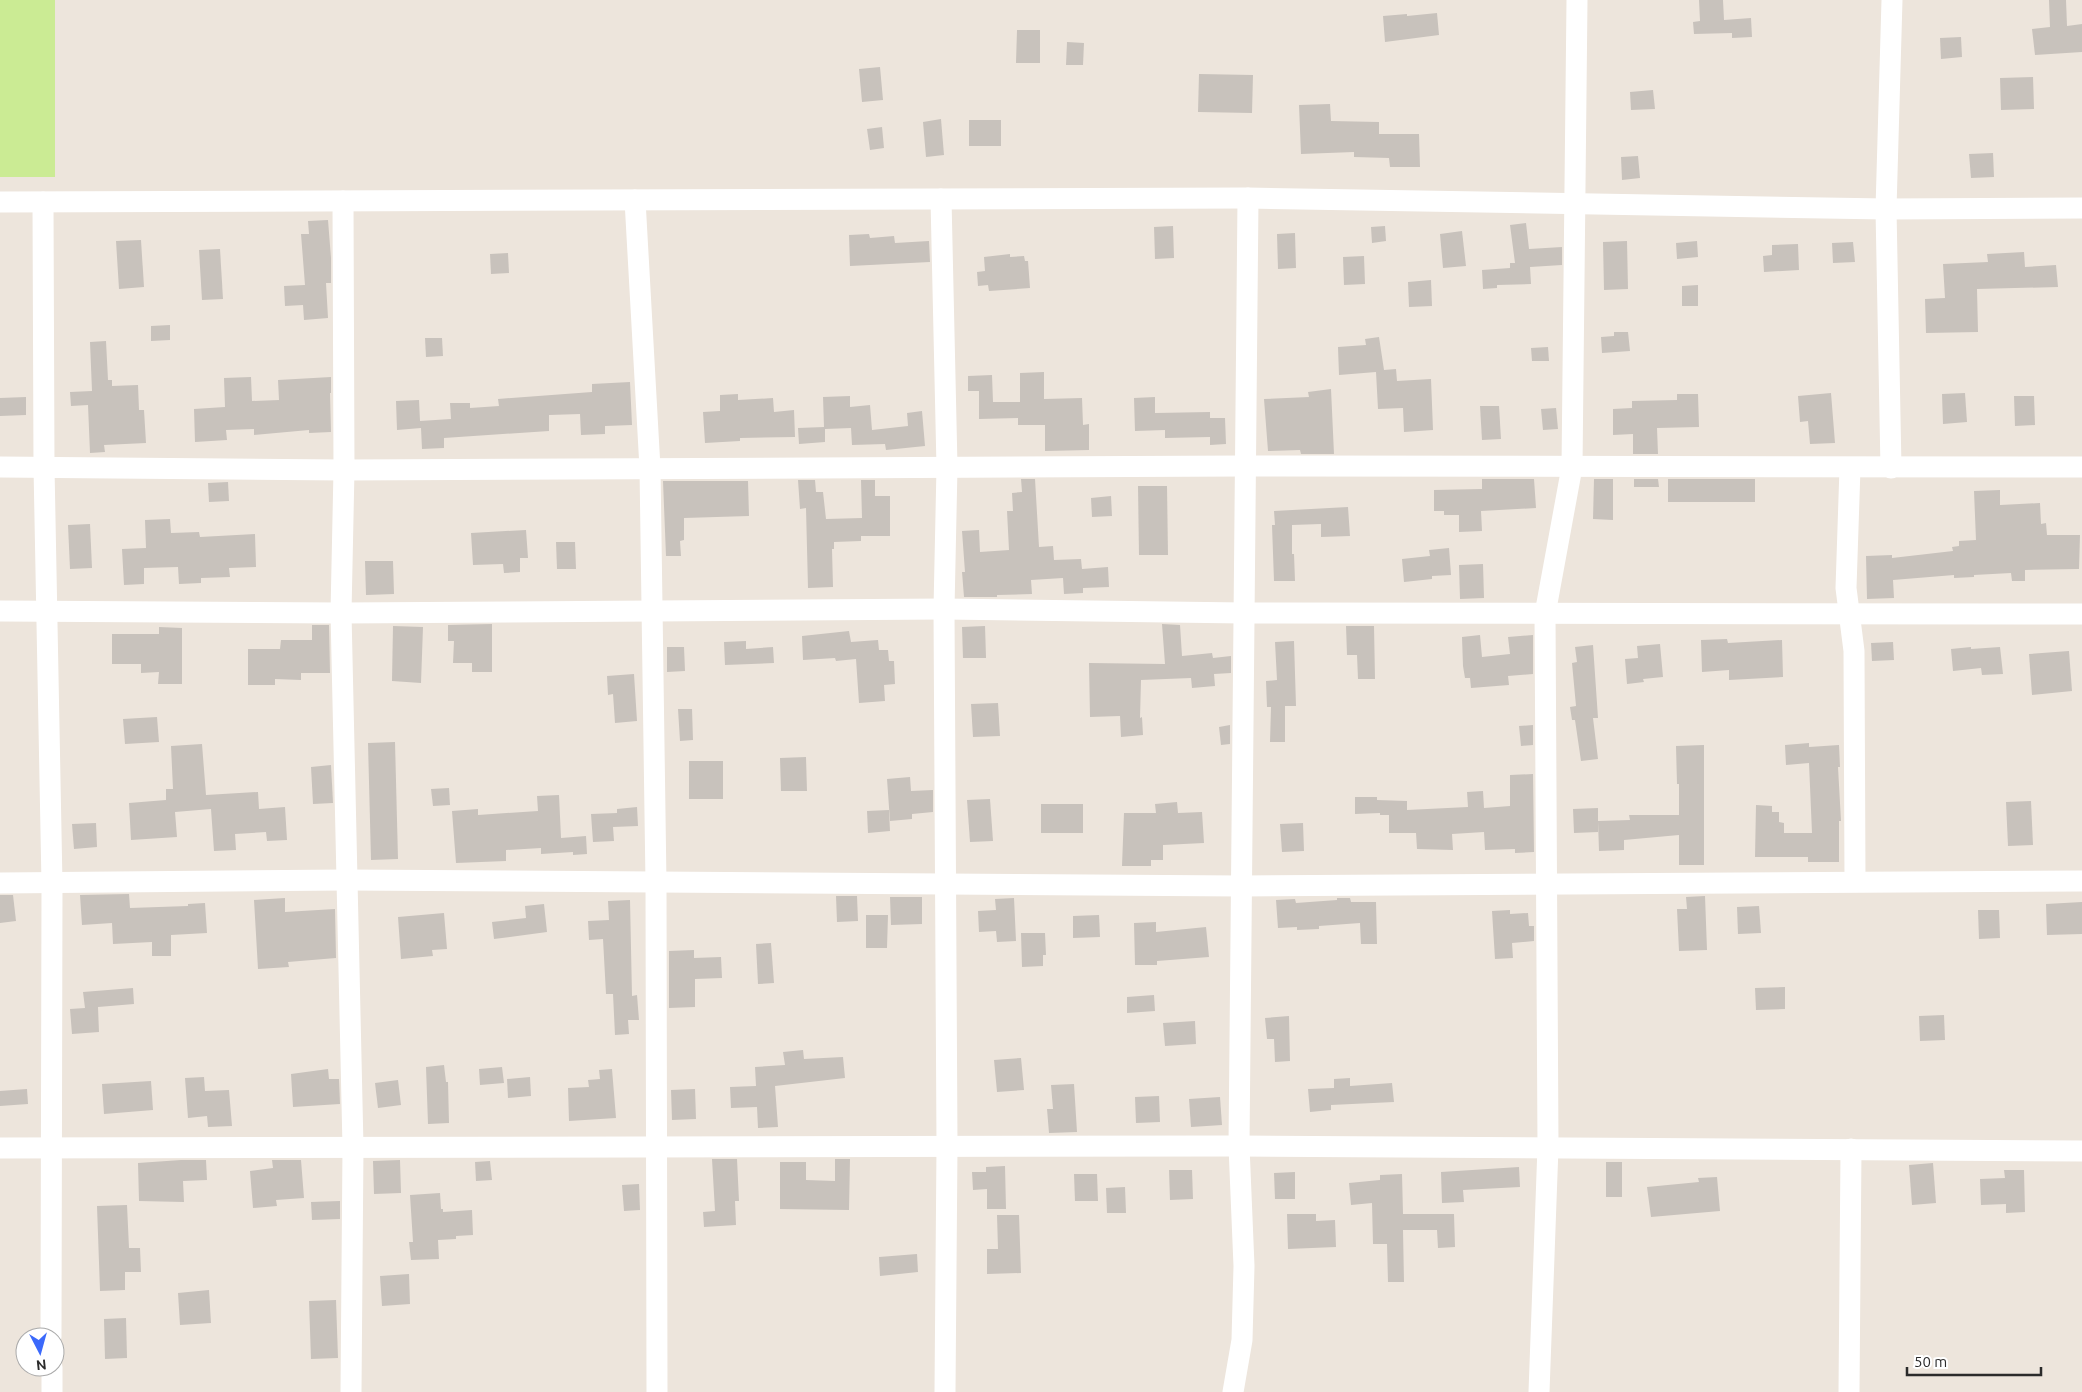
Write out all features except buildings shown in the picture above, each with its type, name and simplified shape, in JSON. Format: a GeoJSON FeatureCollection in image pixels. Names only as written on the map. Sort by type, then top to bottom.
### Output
{"type":"FeatureCollection","features":[{"type":"Feature","properties":{"kind":"street"},"geometry":{"type":"LineString","coordinates":[[1539,1392],[1548,1147],[1545,614],[1572,467],[1577,0]]}},
{"type":"Feature","properties":{"kind":"street"},"geometry":{"type":"LineString","coordinates":[[1891,468],[1886,209],[1892,0]]}},
{"type":"Feature","properties":{"kind":"street"},"geometry":{"type":"LineString","coordinates":[[1233,1392],[1242,1340],[1244,1266],[1239,1146],[1248,198]]}},
{"type":"Feature","properties":{"kind":"street"},"geometry":{"type":"LineString","coordinates":[[0,202],[1248,198],[1886,209],[2082,208]]}},
{"type":"Feature","properties":{"kind":"street"},"geometry":{"type":"LineString","coordinates":[[941,199],[947,467],[944,609],[947,1146],[945,1392]]}},
{"type":"Feature","properties":{"kind":"street"},"geometry":{"type":"LineString","coordinates":[[635,200],[650,468],[650,611],[656,883],[657,1392]]}},
{"type":"Feature","properties":{"kind":"street"},"geometry":{"type":"LineString","coordinates":[[343,201],[344,470],[341,613],[353,1147],[351,1392]]}},
{"type":"Feature","properties":{"kind":"street"},"geometry":{"type":"LineString","coordinates":[[43,202],[44,467],[52,884],[51,1327]]}},
{"type":"Feature","properties":{"kind":"street"},"geometry":{"type":"LineString","coordinates":[[0,467],[344,470],[1245,466],[2082,467]]}},
{"type":"Feature","properties":{"kind":"street"},"geometry":{"type":"LineString","coordinates":[[1850,468],[1846,588],[1854,652],[1855,881]]}},
{"type":"Feature","properties":{"kind":"street"},"geometry":{"type":"LineString","coordinates":[[0,611],[341,613],[944,609],[1244,613],[2082,614]]}},
{"type":"Feature","properties":{"kind":"street"},"geometry":{"type":"LineString","coordinates":[[0,884],[346,880],[1241,886],[2082,881]]}},
{"type":"Feature","properties":{"kind":"street"},"geometry":{"type":"LineString","coordinates":[[0,1148],[1239,1146],[2082,1150]]}},
{"type":"Feature","properties":{"kind":"street"},"geometry":{"type":"LineString","coordinates":[[1849,1392],[1851,1149]]}},
{"type":"Feature","properties":{"kind":"street"},"geometry":{"type":"LineString","coordinates":[[52,1377],[52,1392]]}},
{"type":"Feature","properties":{"kind":"green space"},"geometry":{"type":"Polygon","coordinates":[[[0,0],[55,0],[55,177],[0,177],[0,0]]]}}]}
